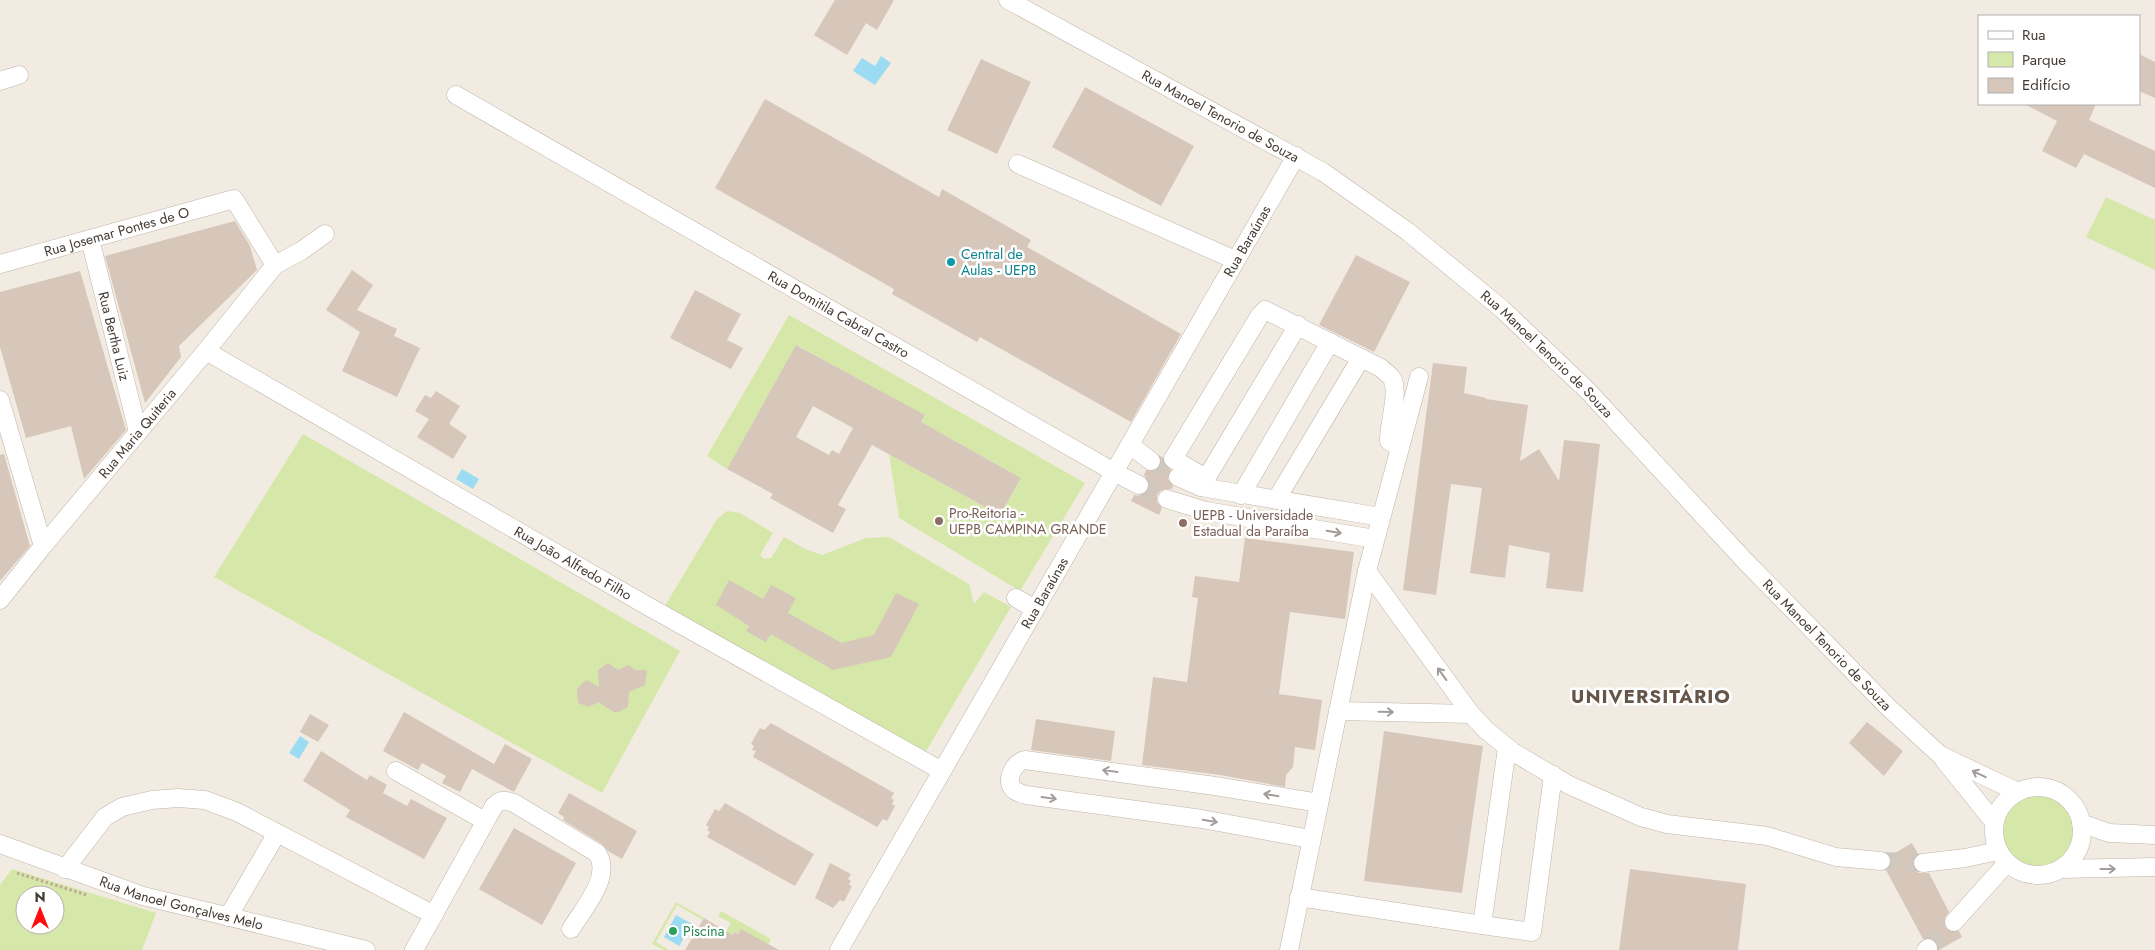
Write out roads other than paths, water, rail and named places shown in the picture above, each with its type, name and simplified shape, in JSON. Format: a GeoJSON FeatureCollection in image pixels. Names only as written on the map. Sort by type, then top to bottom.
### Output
{"type":"FeatureCollection","features":[{"type":"Feature","properties":{"kind":"street","name":"Rua Manoel Tenorio de Souza"},"geometry":{"type":"LineString","coordinates":[[1008,0],[1296,156],[1323,172],[1407,231],[1502,309],[1588,391],[1746,562],[1888,707],[1940,755],[2018,792]]}},
{"type":"Feature","properties":{"kind":"street"},"geometry":{"type":"LineString","coordinates":[[0,81],[19,75]]}},
{"type":"Feature","properties":{"kind":"street","name":"Rua Domitila Cabral Castro"},"geometry":{"type":"LineString","coordinates":[[456,95],[563,158],[1139,485]]}},
{"type":"Feature","properties":{"kind":"street","name":"Rua Baraúnas"},"geometry":{"type":"LineString","coordinates":[[839,950],[1296,156]]}},
{"type":"Feature","properties":{"kind":"street"},"geometry":{"type":"LineString","coordinates":[[1018,164],[1235,260]]}},
{"type":"Feature","properties":{"kind":"street","name":"Rua Josemar Pontes de O"},"geometry":{"type":"LineString","coordinates":[[0,264],[234,199],[275,265]]}},
{"type":"Feature","properties":{"kind":"street"},"geometry":{"type":"LineString","coordinates":[[275,265],[301,251],[325,234]]}},
{"type":"Feature","properties":{"kind":"street","name":"Rua Bertha Luiz"},"geometry":{"type":"LineString","coordinates":[[90,239],[138,432]]}},
{"type":"Feature","properties":{"kind":"street","name":"Rua Maria Quiteria"},"geometry":{"type":"LineString","coordinates":[[0,600],[42,546],[206,351],[275,265]]}},
{"type":"Feature","properties":{"kind":"street"},"geometry":{"type":"LineString","coordinates":[[1204,483],[1174,458],[1263,311],[1267,310],[1381,368],[1392,378],[1395,389],[1388,431],[1389,442],[1400,447]]}},
{"type":"Feature","properties":{"kind":"street"},"geometry":{"type":"LineString","coordinates":[[1204,483],[1298,325]]}},
{"type":"Feature","properties":{"kind":"street"},"geometry":{"type":"LineString","coordinates":[[1240,494],[1330,342]]}},
{"type":"Feature","properties":{"kind":"street","name":"Rua João Alfredo Filho"},"geometry":{"type":"LineString","coordinates":[[206,351],[942,771]]}},
{"type":"Feature","properties":{"kind":"street"},"geometry":{"type":"LineString","coordinates":[[1276,500],[1361,358]]}},
{"type":"Feature","properties":{"kind":"street"},"geometry":{"type":"LineString","coordinates":[[1289,950],[1367,571],[1419,377]]}},
{"type":"Feature","properties":{"kind":"street"},"geometry":{"type":"LineString","coordinates":[[0,400],[42,546]]}},
{"type":"Feature","properties":{"kind":"street"},"geometry":{"type":"LineString","coordinates":[[1130,445],[1151,461]]}},
{"type":"Feature","properties":{"kind":"street"},"geometry":{"type":"LineString","coordinates":[[1375,539],[1206,511],[1169,500],[1180,478],[1240,494],[1381,517]]}},
{"type":"Feature","properties":{"kind":"street"},"geometry":{"type":"LineString","coordinates":[[1367,571],[1471,714],[1486,730],[1508,748],[1553,775],[1641,817],[1667,824],[1767,836],[1836,857],[1881,861]]}},
{"type":"Feature","properties":{"kind":"street"},"geometry":{"type":"LineString","coordinates":[[1016,598],[1035,609]]}},
{"type":"Feature","properties":{"kind":"street"},"geometry":{"type":"LineString","coordinates":[[1338,711],[1471,714]]}},
{"type":"Feature","properties":{"kind":"street"},"geometry":{"type":"LineString","coordinates":[[1482,925],[1508,748]]}},
{"type":"Feature","properties":{"kind":"street"},"geometry":{"type":"LineString","coordinates":[[1940,755],[1994,822]]}},
{"type":"Feature","properties":{"kind":"street"},"geometry":{"type":"LineString","coordinates":[[1311,839],[1202,819],[1026,795],[1014,790],[1011,778],[1015,765],[1025,760],[1215,786],[1319,803]]}},
{"type":"Feature","properties":{"kind":"street"},"geometry":{"type":"LineString","coordinates":[[396,771],[485,822]]}},
{"type":"Feature","properties":{"kind":"street"},"geometry":{"type":"LineString","coordinates":[[1299,897],[1532,932],[1553,775]]}},
{"type":"Feature","properties":{"kind":"street"},"geometry":{"type":"LineString","coordinates":[[2061,869],[2071,860],[2078,849],[2082,836],[2081,822],[2072,805],[2057,792],[2044,788],[2031,788],[2018,792],[2007,800],[1999,810],[1994,822],[1994,835],[2003,857],[2019,871],[2033,875],[2047,874],[2061,869],[2155,867]]}},
{"type":"Feature","properties":{"kind":"street"},"geometry":{"type":"LineString","coordinates":[[65,869],[105,817],[122,807],[152,800],[205,800],[236,812],[434,915]]}},
{"type":"Feature","properties":{"kind":"street"},"geometry":{"type":"LineString","coordinates":[[414,950],[494,806],[499,801],[505,800],[514,803],[597,853],[602,860],[603,871],[600,882],[571,929]]}},
{"type":"Feature","properties":{"kind":"street"},"geometry":{"type":"LineString","coordinates":[[2081,822],[2109,833],[2155,835]]}},
{"type":"Feature","properties":{"kind":"street"},"geometry":{"type":"LineString","coordinates":[[228,917],[277,833]]}},
{"type":"Feature","properties":{"kind":"street","name":"Rua Manoel Gonçalves Melo"},"geometry":{"type":"LineString","coordinates":[[0,844],[143,896],[366,950]]}},
{"type":"Feature","properties":{"kind":"street"},"geometry":{"type":"LineString","coordinates":[[1923,862],[2003,857]]}},
{"type":"Feature","properties":{"kind":"street"},"geometry":{"type":"LineString","coordinates":[[1954,922],[2003,857]]}},
{"type":"Feature","properties":{"kind":"water"},"geometry":{"type":"Polygon","coordinates":[[[881,56],[891,63],[875,85],[853,71],[862,58],[875,66],[881,56]]]}},
{"type":"Feature","properties":{"kind":"water"},"geometry":{"type":"Polygon","coordinates":[[[462,469],[479,479],[473,489],[456,479],[462,469]]]}},
{"type":"Feature","properties":{"kind":"water"},"geometry":{"type":"Polygon","coordinates":[[[300,736],[309,742],[299,759],[289,753],[300,736]]]}},
{"type":"Feature","properties":{"kind":"water","name":"Piscina"},"geometry":{"type":"Polygon","coordinates":[[[676,915],[692,924],[679,946],[664,937],[676,915]]]}},
{"type":"Feature","properties":{"kind":"tunnel"},"geometry":{"type":"LineString","coordinates":[[1151,461],[1178,477]]}},
{"type":"Feature","properties":{"kind":"tunnel"},"geometry":{"type":"LineString","coordinates":[[1139,485],[1167,499]]}},
{"type":"Feature","properties":{"kind":"tunnel"},"geometry":{"type":"LineString","coordinates":[[1881,861],[1923,863]]}},
{"type":"Feature","properties":{"kind":"tunnel"},"geometry":{"type":"LineString","coordinates":[[1928,948],[1954,922]]}},
{"type":"Feature","properties":{"kind":"place","name":"Central de Aulas - UEPB"},"geometry":{"type":"Point","coordinates":[951,262]}},
{"type":"Feature","properties":{"kind":"place","name":"Pro-Reitoria - UEPB CAMPINA GRANDE"},"geometry":{"type":"Point","coordinates":[939,521]}},
{"type":"Feature","properties":{"kind":"place","name":"UEPB - Universidade Estadual da Paraíba"},"geometry":{"type":"Point","coordinates":[1183,523]}},
{"type":"Feature","properties":{"kind":"place","name":"Piscina"},"geometry":{"type":"Point","coordinates":[673,931]}},
{"type":"Feature","properties":{"kind":"district","name":"UNIVERSITÁRIO"},"geometry":{"type":"Point","coordinates":[1651,696]}}]}
